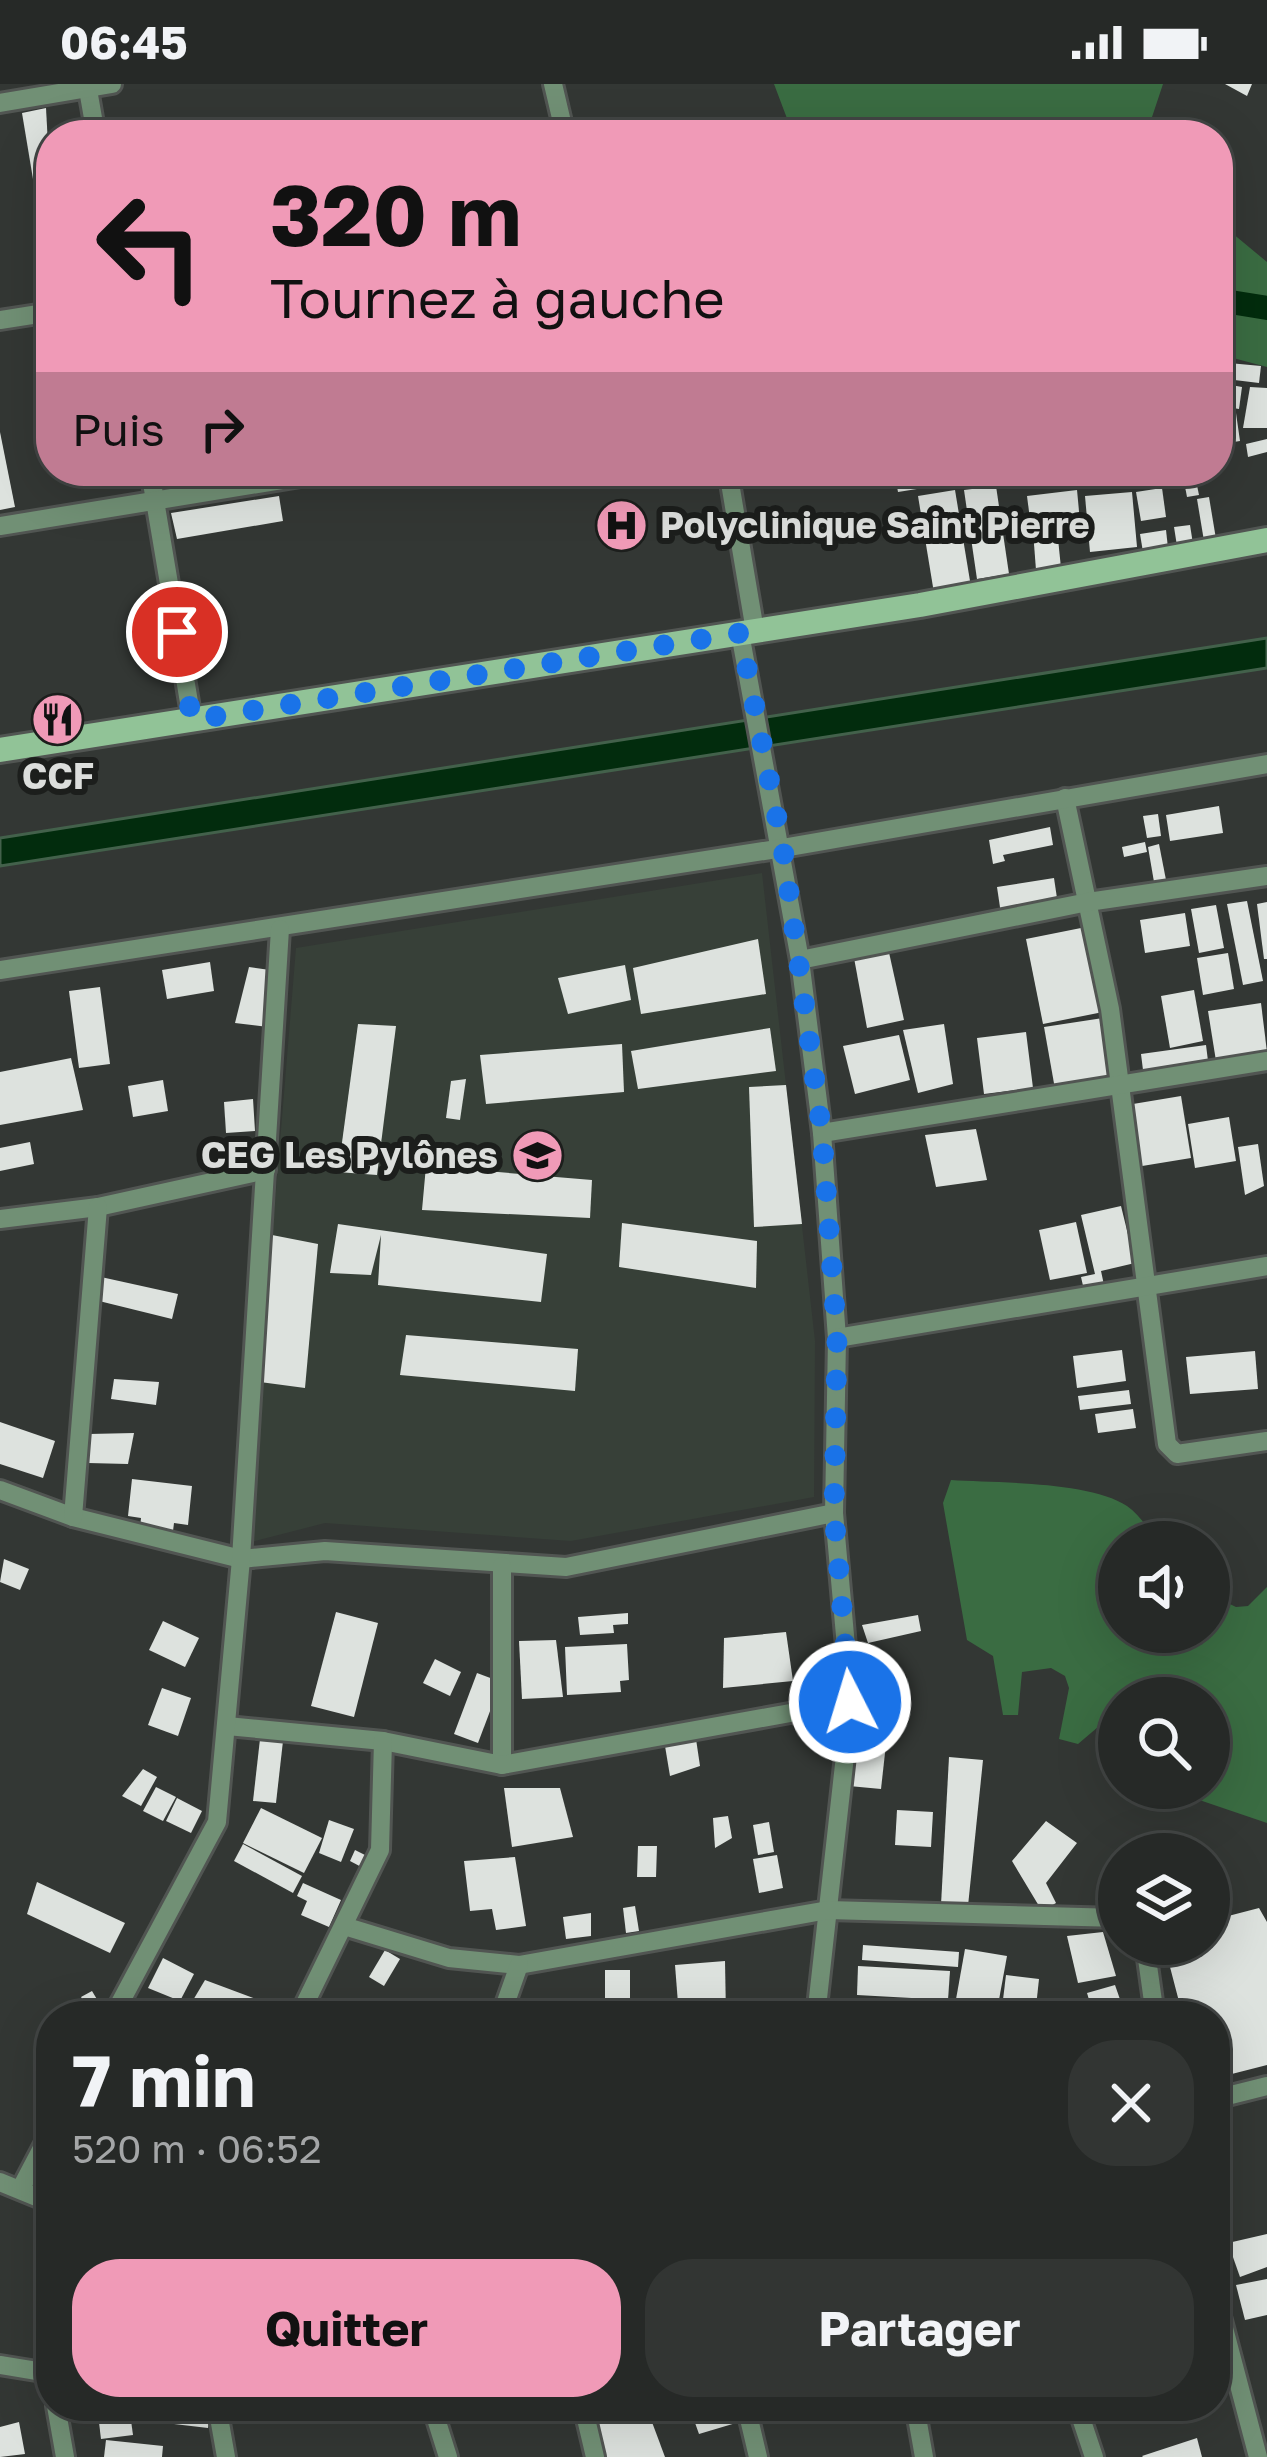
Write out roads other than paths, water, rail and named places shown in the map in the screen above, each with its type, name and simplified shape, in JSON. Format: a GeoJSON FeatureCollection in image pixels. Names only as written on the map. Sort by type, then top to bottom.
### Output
{"type":"FeatureCollection","features":[{"type":"Feature","properties":{"kind":"street"},"geometry":{"type":"LineString","coordinates":[[0,103],[112,84]]}},
{"type":"Feature","properties":{"kind":"street"},"geometry":{"type":"LineString","coordinates":[[553,84],[562,120]]}},
{"type":"Feature","properties":{"kind":"street"},"geometry":{"type":"LineString","coordinates":[[88,86],[94,120]]}},
{"type":"Feature","properties":{"kind":"street"},"geometry":{"type":"LineString","coordinates":[[0,320],[36,314]]}},
{"type":"Feature","properties":{"kind":"street"},"geometry":{"type":"LineString","coordinates":[[152,486],[192,720]]}},
{"type":"Feature","properties":{"kind":"street"},"geometry":{"type":"LineString","coordinates":[[0,526],[246,486]]}},
{"type":"Feature","properties":{"kind":"street"},"geometry":{"type":"LineString","coordinates":[[730,486],[757,718],[783,848],[822,1133],[837,1338],[834,1513],[850,1702],[817,2001]]}},
{"type":"Feature","properties":{"kind":"street"},"geometry":{"type":"LineString","coordinates":[[0,750],[748,632],[1267,540]]}},
{"type":"Feature","properties":{"kind":"street"},"geometry":{"type":"LineString","coordinates":[[0,970],[783,848],[1267,764]]}},
{"type":"Feature","properties":{"kind":"street"},"geometry":{"type":"LineString","coordinates":[[1065,798],[1120,1085],[1167,1444],[1177,1454],[1267,1441]]}},
{"type":"Feature","properties":{"kind":"street"},"geometry":{"type":"LineString","coordinates":[[800,960],[1088,902],[1267,876]]}},
{"type":"Feature","properties":{"kind":"street"},"geometry":{"type":"LineString","coordinates":[[121,2001],[217,1822],[241,1559],[280,928]]}},
{"type":"Feature","properties":{"kind":"street"},"geometry":{"type":"LineString","coordinates":[[822,1133],[1267,1061]]}},
{"type":"Feature","properties":{"kind":"street"},"geometry":{"type":"LineString","coordinates":[[0,1220],[98,1207],[266,1171]]}},
{"type":"Feature","properties":{"kind":"street"},"geometry":{"type":"LineString","coordinates":[[73,1517],[98,1207]]}},
{"type":"Feature","properties":{"kind":"street"},"geometry":{"type":"LineString","coordinates":[[837,1338],[1267,1266]]}},
{"type":"Feature","properties":{"kind":"street"},"geometry":{"type":"LineString","coordinates":[[0,1490],[73,1517],[241,1559],[325,1551],[566,1568],[834,1513]]}},
{"type":"Feature","properties":{"kind":"street"},"geometry":{"type":"LineString","coordinates":[[502,1566],[502,1765]]}},
{"type":"Feature","properties":{"kind":"street"},"geometry":{"type":"LineString","coordinates":[[227,1726],[383,1742],[502,1765],[850,1702]]}},
{"type":"Feature","properties":{"kind":"street"},"geometry":{"type":"LineString","coordinates":[[306,2001],[380,1850],[383,1742]]}},
{"type":"Feature","properties":{"kind":"street"},"geometry":{"type":"LineString","coordinates":[[344,1926],[449,1958],[520,1965],[828,1910],[1098,1917]]}},
{"type":"Feature","properties":{"kind":"street"},"geometry":{"type":"LineString","coordinates":[[507,2001],[520,1965]]}},
{"type":"Feature","properties":{"kind":"street"},"geometry":{"type":"LineString","coordinates":[[1148,1965],[1153,2001]]}},
{"type":"Feature","properties":{"kind":"street"},"geometry":{"type":"LineString","coordinates":[[1230,2095],[1267,2086]]}},
{"type":"Feature","properties":{"kind":"street"},"geometry":{"type":"LineString","coordinates":[[21,2188],[36,2160]]}},
{"type":"Feature","properties":{"kind":"street"},"geometry":{"type":"LineString","coordinates":[[0,2182],[36,2196]]}},
{"type":"Feature","properties":{"kind":"street"},"geometry":{"type":"LineString","coordinates":[[1230,2351],[1258,2457]]}},
{"type":"Feature","properties":{"kind":"street"},"geometry":{"type":"LineString","coordinates":[[0,2365],[36,2374]]}},
{"type":"Feature","properties":{"kind":"street"},"geometry":{"type":"LineString","coordinates":[[59,2421],[65,2457]]}},
{"type":"Feature","properties":{"kind":"street"},"geometry":{"type":"LineString","coordinates":[[220,2421],[226,2457]]}},
{"type":"Feature","properties":{"kind":"street"},"geometry":{"type":"LineString","coordinates":[[437,2421],[448,2457]]}},
{"type":"Feature","properties":{"kind":"street"},"geometry":{"type":"LineString","coordinates":[[587,2421],[595,2457]]}},
{"type":"Feature","properties":{"kind":"street"},"geometry":{"type":"LineString","coordinates":[[750,2421],[758,2457]]}},
{"type":"Feature","properties":{"kind":"street"},"geometry":{"type":"LineString","coordinates":[[918,2421],[924,2457]]}},
{"type":"Feature","properties":{"kind":"street"},"geometry":{"type":"LineString","coordinates":[[1082,2421],[1094,2457]]}},
{"type":"Feature","properties":{"kind":"waterway"},"geometry":{"type":"LineString","coordinates":[[1233,302],[1267,308]]}},
{"type":"Feature","properties":{"kind":"place","name":"Polyclinique Saint Pierre"},"geometry":{"type":"Point","coordinates":[621,525]}},
{"type":"Feature","properties":{"kind":"place","name":"CCF"},"geometry":{"type":"Point","coordinates":[58,720]}},
{"type":"Feature","properties":{"kind":"place","name":"CEG Les Pylônes"},"geometry":{"type":"Point","coordinates":[537,1155]}}]}
